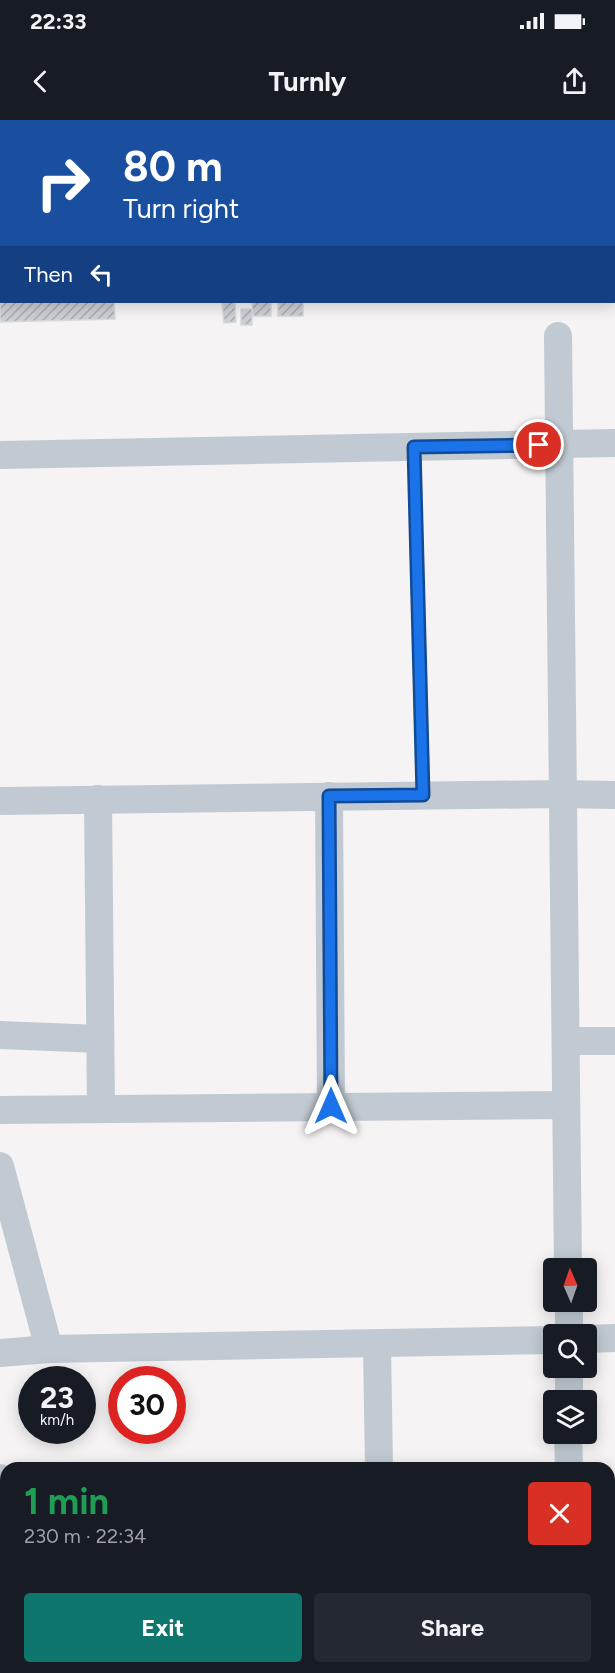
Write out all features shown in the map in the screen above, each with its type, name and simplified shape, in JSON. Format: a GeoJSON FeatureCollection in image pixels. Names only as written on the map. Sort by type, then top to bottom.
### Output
{"type":"FeatureCollection","features":[{"type":"Feature","properties":{"kind":"street"},"geometry":{"type":"LineString","coordinates":[[558,336],[568,1258]]}},
{"type":"Feature","properties":{"kind":"street"},"geometry":{"type":"LineString","coordinates":[[0,455],[615,443]]}},
{"type":"Feature","properties":{"kind":"street"},"geometry":{"type":"LineString","coordinates":[[0,801],[423,795],[615,795]]}},
{"type":"Feature","properties":{"kind":"street"},"geometry":{"type":"LineString","coordinates":[[329,796],[331,1106]]}},
{"type":"Feature","properties":{"kind":"street"},"geometry":{"type":"LineString","coordinates":[[98,799],[101,1109]]}},
{"type":"Feature","properties":{"kind":"street"},"geometry":{"type":"LineString","coordinates":[[0,1035],[100,1039]]}},
{"type":"Feature","properties":{"kind":"street"},"geometry":{"type":"LineString","coordinates":[[566,1041],[615,1041]]}},
{"type":"Feature","properties":{"kind":"street"},"geometry":{"type":"LineString","coordinates":[[0,1110],[566,1105]]}},
{"type":"Feature","properties":{"kind":"street"},"geometry":{"type":"LineString","coordinates":[[0,1166],[49,1350]]}},
{"type":"Feature","properties":{"kind":"street"},"geometry":{"type":"LineString","coordinates":[[597,1339],[615,1338]]}},
{"type":"Feature","properties":{"kind":"street"},"geometry":{"type":"LineString","coordinates":[[0,1353],[49,1350],[543,1340]]}},
{"type":"Feature","properties":{"kind":"street"},"geometry":{"type":"LineString","coordinates":[[377,1345],[379,1462]]}},
{"type":"Feature","properties":{"kind":"street"},"geometry":{"type":"LineString","coordinates":[[568,1444],[569,1462]]}},
{"type":"Feature","properties":{"kind":"lane"},"geometry":{"type":"LineString","coordinates":[[414,447],[423,795]]}},
{"type":"Feature","properties":{"kind":"building"},"geometry":{"type":"Polygon","coordinates":[[[0,303],[114,303],[115,319],[0,322],[0,303]]]}},
{"type":"Feature","properties":{"kind":"building"},"geometry":{"type":"Polygon","coordinates":[[[222,303],[235,303],[236,322],[224,323],[222,303]]]}},
{"type":"Feature","properties":{"kind":"building"},"geometry":{"type":"Polygon","coordinates":[[[252,303],[271,303],[271,316],[253,316],[252,303]]]}},
{"type":"Feature","properties":{"kind":"building"},"geometry":{"type":"Polygon","coordinates":[[[278,303],[303,303],[303,316],[278,316],[278,303]]]}},
{"type":"Feature","properties":{"kind":"building"},"geometry":{"type":"Polygon","coordinates":[[[241,309],[252,309],[252,325],[241,325],[241,309]]]}},
{"type":"Feature","properties":{"kind":"route"},"geometry":{"type":"LineString","coordinates":[[331,1106],[329,796],[423,795],[414,447],[539,445]]}}]}
